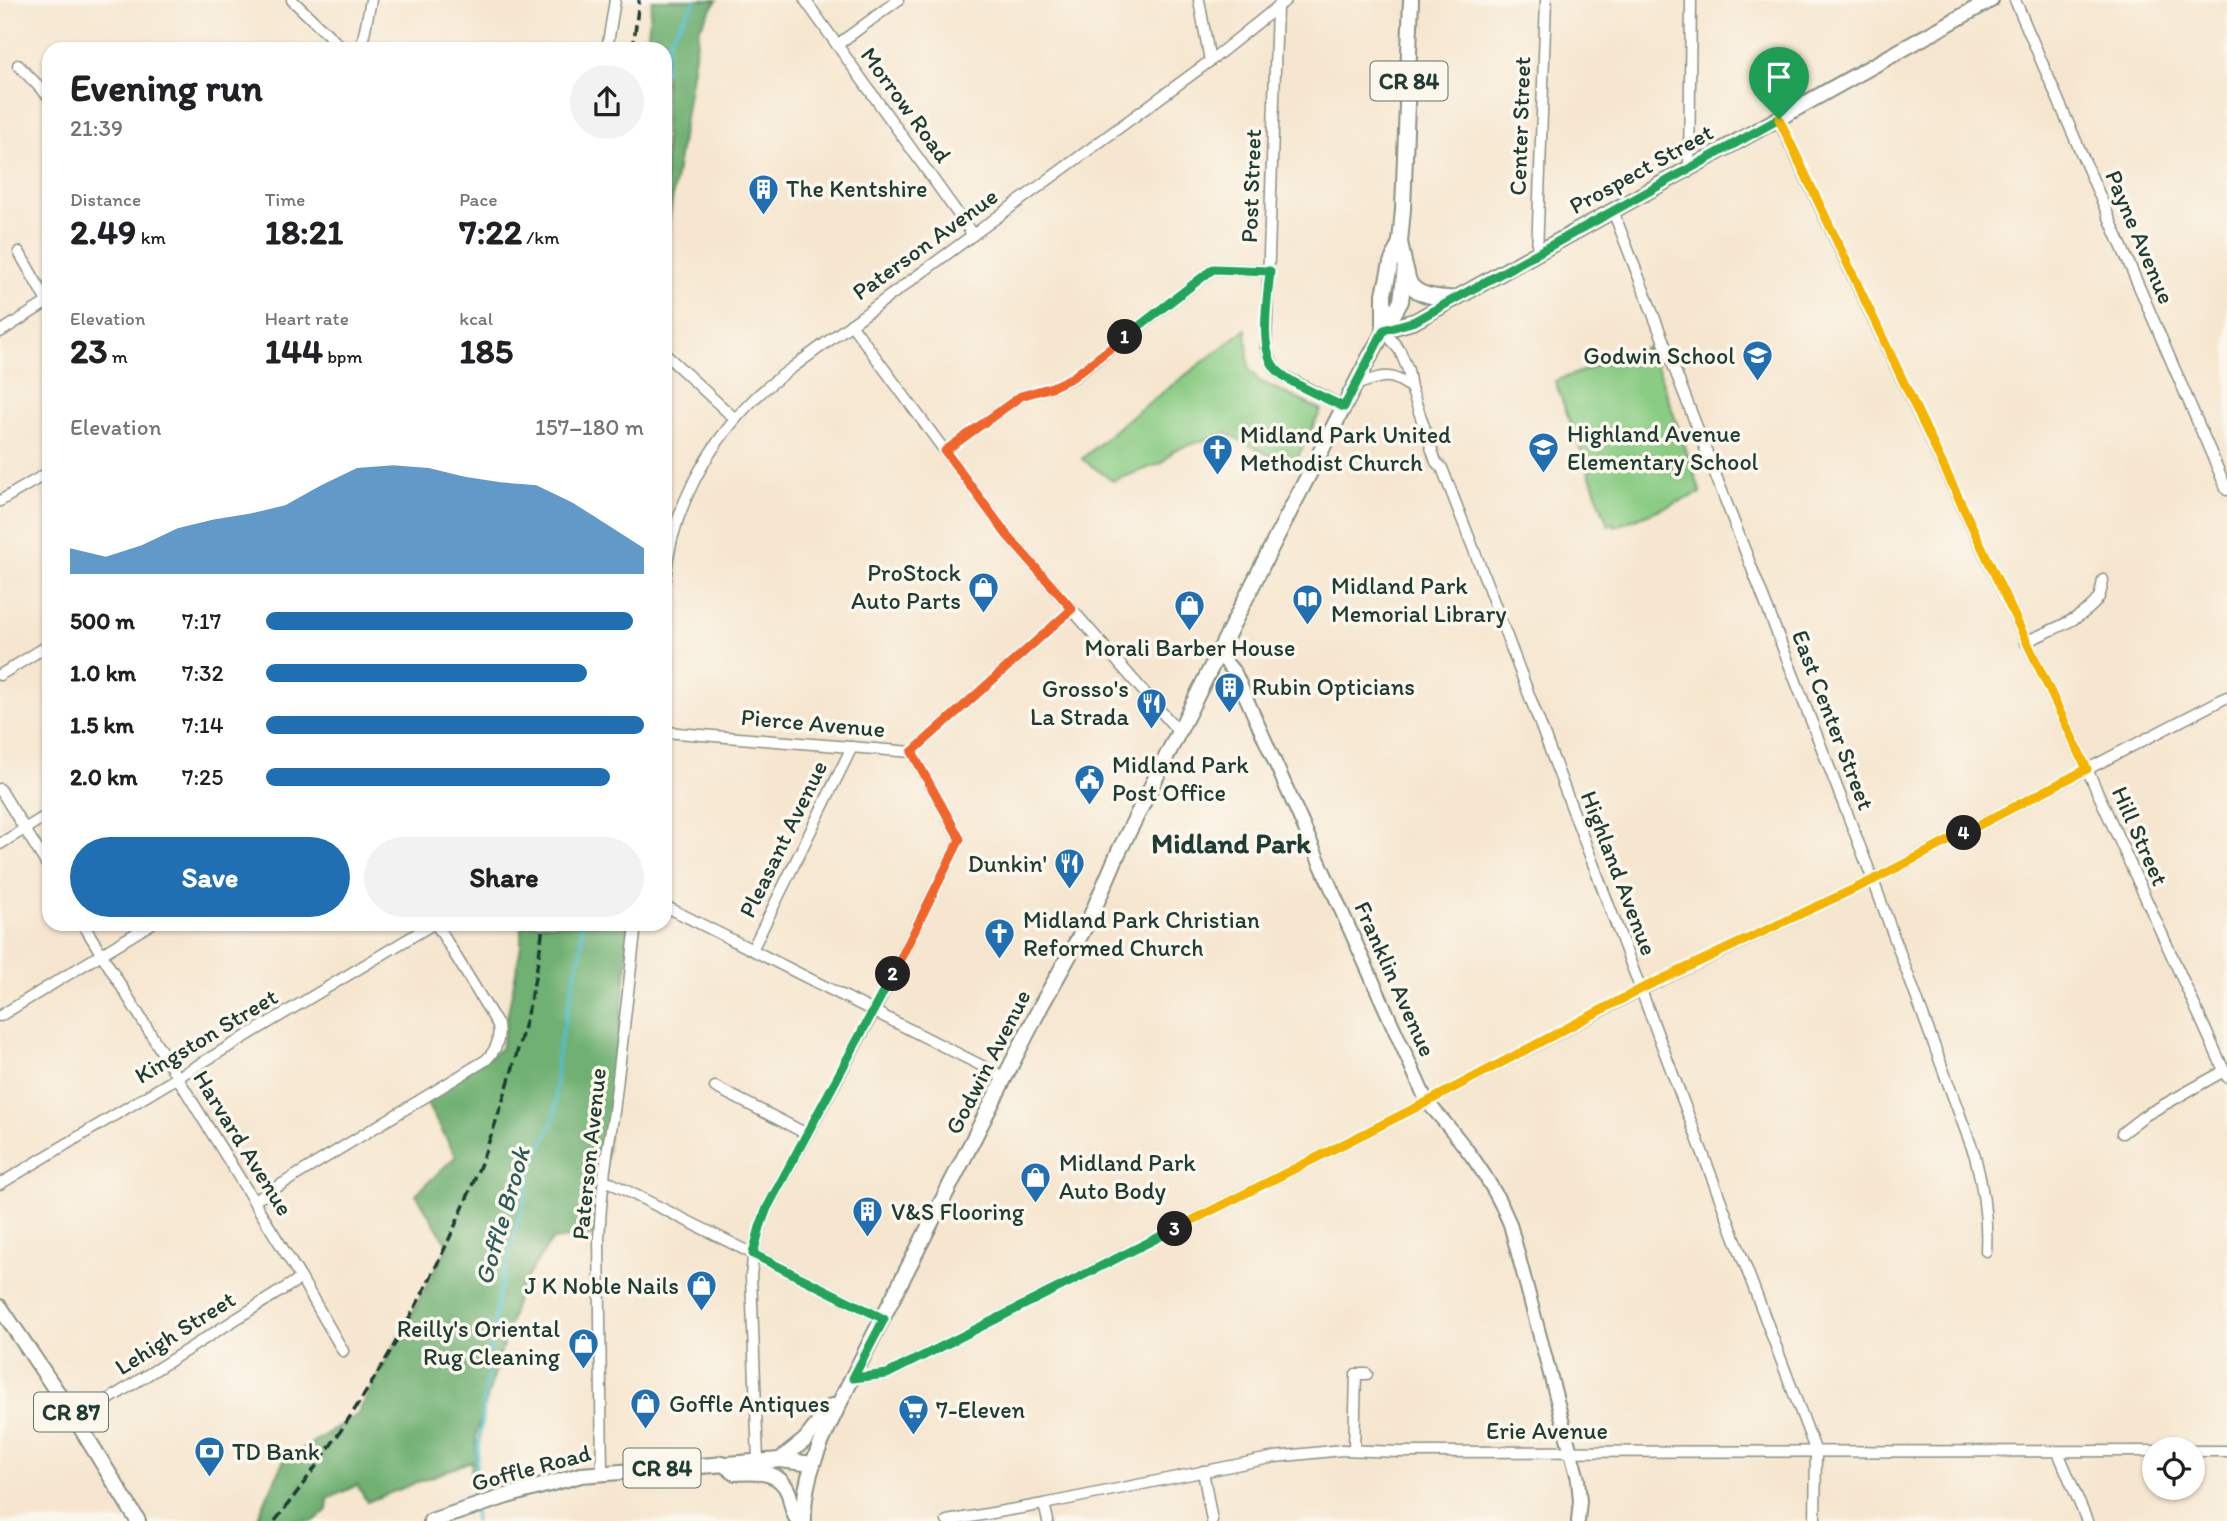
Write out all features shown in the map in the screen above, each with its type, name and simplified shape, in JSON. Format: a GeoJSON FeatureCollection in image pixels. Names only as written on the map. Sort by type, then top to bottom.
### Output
{"type":"FeatureCollection","features":[{"type":"Feature","properties":{"kind":"main road","name":"Godwin Avenue"},"geometry":{"type":"LineString","coordinates":[[804,1521],[805,1489],[822,1440],[843,1396],[1042,1004],[1090,918],[1119,851],[1355,385],[1401,301],[1405,267],[1400,242],[1411,0]]}},
{"type":"Feature","properties":{"kind":"main road","name":"Prospect Street"},"geometry":{"type":"LineString","coordinates":[[1384,330],[1415,321],[1991,0]]}},
{"type":"Feature","properties":{"kind":"main road","name":"Godwin Avenue"},"geometry":{"type":"LineString","coordinates":[[1384,330],[1384,294],[1391,263],[1400,242]]}},
{"type":"Feature","properties":{"kind":"main road"},"geometry":{"type":"LineString","coordinates":[[1405,267],[1411,285],[1421,293],[1455,299]]}},
{"type":"Feature","properties":{"kind":"main road","name":"CR 87"},"geometry":{"type":"LineString","coordinates":[[0,1307],[76,1420],[138,1521]]}},
{"type":"Feature","properties":{"kind":"main road"},"geometry":{"type":"LineString","coordinates":[[780,1460],[805,1440],[843,1396]]}},
{"type":"Feature","properties":{"kind":"main road","name":"Goffle Road"},"geometry":{"type":"LineString","coordinates":[[431,1521],[581,1475],[758,1461],[780,1460],[813,1464]]}},
{"type":"Feature","properties":{"kind":"main road"},"geometry":{"type":"LineString","coordinates":[[722,1463],[735,1473],[761,1472],[778,1478],[788,1492],[792,1512],[798,1521]]}},
{"type":"Feature","properties":{"kind":"street"},"geometry":{"type":"LineString","coordinates":[[292,0],[336,42]]}},
{"type":"Feature","properties":{"kind":"street"},"geometry":{"type":"LineString","coordinates":[[363,42],[372,0]]}},
{"type":"Feature","properties":{"kind":"street"},"geometry":{"type":"LineString","coordinates":[[608,42],[615,0]]}},
{"type":"Feature","properties":{"kind":"street","name":"Morrow Road"},"geometry":{"type":"LineString","coordinates":[[805,0],[973,235]]}},
{"type":"Feature","properties":{"kind":"street"},"geometry":{"type":"LineString","coordinates":[[837,45],[898,0]]}},
{"type":"Feature","properties":{"kind":"street"},"geometry":{"type":"LineString","coordinates":[[1199,0],[1210,61]]}},
{"type":"Feature","properties":{"kind":"street","name":"Paterson Avenue"},"geometry":{"type":"LineString","coordinates":[[672,540],[690,490],[707,458],[735,419],[775,381],[1210,61],[1286,0]]}},
{"type":"Feature","properties":{"kind":"street","name":"Center Street"},"geometry":{"type":"LineString","coordinates":[[1537,254],[1546,0]]}},
{"type":"Feature","properties":{"kind":"street"},"geometry":{"type":"LineString","coordinates":[[1689,168],[1692,0]]}},
{"type":"Feature","properties":{"kind":"street","name":"Payne Avenue"},"geometry":{"type":"LineString","coordinates":[[2015,0],[2227,490]]}},
{"type":"Feature","properties":{"kind":"street","name":"Post Street"},"geometry":{"type":"LineString","coordinates":[[1277,7],[1266,338],[1269,358],[1282,375],[1344,407]]}},
{"type":"Feature","properties":{"kind":"street"},"geometry":{"type":"LineString","coordinates":[[18,65],[42,90]]}},
{"type":"Feature","properties":{"kind":"street","name":"Hill Street"},"geometry":{"type":"LineString","coordinates":[[1779,119],[2087,769],[2225,1074]]}},
{"type":"Feature","properties":{"kind":"street","name":"East Center Street"},"geometry":{"type":"LineString","coordinates":[[1613,211],[1873,880],[1975,1156],[1986,1211],[1986,1251]]}},
{"type":"Feature","properties":{"kind":"street"},"geometry":{"type":"LineString","coordinates":[[19,252],[42,292]]}},
{"type":"Feature","properties":{"kind":"street"},"geometry":{"type":"LineString","coordinates":[[945,451],[1021,396],[1052,387],[1073,377],[1213,269],[1270,271]]}},
{"type":"Feature","properties":{"kind":"street"},"geometry":{"type":"LineString","coordinates":[[0,332],[42,307]]}},
{"type":"Feature","properties":{"kind":"street"},"geometry":{"type":"LineString","coordinates":[[851,324],[1007,535],[1179,732]]}},
{"type":"Feature","properties":{"kind":"street","name":"Highland Avenue"},"geometry":{"type":"LineString","coordinates":[[1384,330],[1400,351],[1408,370],[1411,388],[1436,461],[1442,468],[1816,1452]]}},
{"type":"Feature","properties":{"kind":"street"},"geometry":{"type":"LineString","coordinates":[[672,360],[735,419]]}},
{"type":"Feature","properties":{"kind":"street"},"geometry":{"type":"LineString","coordinates":[[1355,385],[1387,376],[1399,378],[1411,388]]}},
{"type":"Feature","properties":{"kind":"street"},"geometry":{"type":"LineString","coordinates":[[0,501],[42,476]]}},
{"type":"Feature","properties":{"kind":"street"},"geometry":{"type":"LineString","coordinates":[[2025,642],[2078,616],[2092,606],[2100,595],[2103,580]]}},
{"type":"Feature","properties":{"kind":"street","name":"Pierce Avenue"},"geometry":{"type":"LineString","coordinates":[[672,733],[912,752],[1072,609]]}},
{"type":"Feature","properties":{"kind":"street"},"geometry":{"type":"LineString","coordinates":[[0,675],[42,649]]}},
{"type":"Feature","properties":{"kind":"street","name":"Franklin Avenue"},"geometry":{"type":"LineString","coordinates":[[1219,654],[1235,673],[1427,1102],[1474,1157],[1500,1200],[1510,1224],[1572,1452],[1580,1500],[1578,1521]]}},
{"type":"Feature","properties":{"kind":"street"},"geometry":{"type":"LineString","coordinates":[[853,1378],[887,1374],[1427,1102],[1641,989],[1873,880],[2227,697]]}},
{"type":"Feature","properties":{"kind":"street","name":"Pleasant Avenue"},"geometry":{"type":"LineString","coordinates":[[752,950],[852,747]]}},
{"type":"Feature","properties":{"kind":"street"},"geometry":{"type":"LineString","coordinates":[[758,1461],[751,1276],[760,1227],[767,1208],[874,1012],[960,839],[912,752]]}},
{"type":"Feature","properties":{"kind":"street"},"geometry":{"type":"LineString","coordinates":[[0,789],[42,857]]}},
{"type":"Feature","properties":{"kind":"street"},"geometry":{"type":"LineString","coordinates":[[0,844],[42,818]]}},
{"type":"Feature","properties":{"kind":"street"},"geometry":{"type":"LineString","coordinates":[[672,910],[1006,1078]]}},
{"type":"Feature","properties":{"kind":"street","name":"Harvard Avenue"},"geometry":{"type":"LineString","coordinates":[[87,931],[343,1351]]}},
{"type":"Feature","properties":{"kind":"street"},"geometry":{"type":"LineString","coordinates":[[0,1016],[140,931]]}},
{"type":"Feature","properties":{"kind":"street","name":"Kingston Street"},"geometry":{"type":"LineString","coordinates":[[0,1184],[423,931]]}},
{"type":"Feature","properties":{"kind":"street"},"geometry":{"type":"LineString","coordinates":[[254,1201],[486,1060],[493,1053],[499,1034],[495,1018],[439,931]]}},
{"type":"Feature","properties":{"kind":"street","name":"Paterson Avenue"},"geometry":{"type":"LineString","coordinates":[[602,1473],[599,1238],[603,1179],[614,1112],[635,931]]}},
{"type":"Feature","properties":{"kind":"street"},"geometry":{"type":"LineString","coordinates":[[2122,1133],[2144,1116],[2225,1074]]}},
{"type":"Feature","properties":{"kind":"street"},"geometry":{"type":"LineString","coordinates":[[715,1087],[807,1134]]}},
{"type":"Feature","properties":{"kind":"street"},"geometry":{"type":"LineString","coordinates":[[603,1179],[884,1319]]}},
{"type":"Feature","properties":{"kind":"street","name":"Lehigh Street"},"geometry":{"type":"LineString","coordinates":[[76,1420],[298,1279]]}},
{"type":"Feature","properties":{"kind":"street"},"geometry":{"type":"LineString","coordinates":[[1354,1450],[1356,1374],[1367,1374]]}},
{"type":"Feature","properties":{"kind":"street","name":"Erie Avenue"},"geometry":{"type":"LineString","coordinates":[[947,1521],[1286,1455],[1354,1450],[2142,1451]]}},
{"type":"Feature","properties":{"kind":"street"},"geometry":{"type":"LineString","coordinates":[[2205,1451],[2224,1451],[2227,1462]]}},
{"type":"Feature","properties":{"kind":"street"},"geometry":{"type":"LineString","coordinates":[[1815,1521],[1816,1452]]}},
{"type":"Feature","properties":{"kind":"street"},"geometry":{"type":"LineString","coordinates":[[2058,1452],[2087,1521]]}},
{"type":"Feature","properties":{"kind":"street"},"geometry":{"type":"LineString","coordinates":[[1203,1471],[1212,1521]]}},
{"type":"Feature","properties":{"kind":"street"},"geometry":{"type":"LineString","coordinates":[[1044,1504],[1048,1521]]}},
{"type":"Feature","properties":{"kind":"green space"},"geometry":{"type":"Polygon","coordinates":[[[652,0],[717,0],[699,29],[672,201],[672,42],[647,42],[652,0]]]}},
{"type":"Feature","properties":{"kind":"green space"},"geometry":{"type":"Polygon","coordinates":[[[1246,329],[1249,369],[1259,381],[1321,410],[1293,467],[1226,433],[1174,450],[1162,463],[1113,481],[1082,459],[1124,422],[1246,329]]]}},
{"type":"Feature","properties":{"kind":"green space"},"geometry":{"type":"Polygon","coordinates":[[[1650,346],[1701,493],[1615,527],[1613,523],[1608,525],[1555,381],[1650,346]]]}},
{"type":"Feature","properties":{"kind":"green space"},"geometry":{"type":"Polygon","coordinates":[[[521,931],[630,931],[598,1235],[552,1240],[521,1286],[476,1435],[475,1481],[470,1482],[472,1461],[367,1502],[357,1485],[328,1499],[327,1510],[314,1521],[256,1521],[284,1460],[357,1415],[448,1246],[416,1194],[456,1156],[423,1097],[501,1049],[521,946],[521,931]]]}},
{"type":"Feature","properties":{"kind":"waterway","name":"Goffle Brook"},"geometry":{"type":"LineString","coordinates":[[668,42],[696,0]]}},
{"type":"Feature","properties":{"kind":"waterway","name":"Goffle Brook"},"geometry":{"type":"LineString","coordinates":[[473,1503],[497,1301],[533,1166],[555,1116],[557,1056],[581,949],[582,931]]}},
{"type":"Feature","properties":{"kind":"waterway","name":"Goffle Brook"},"geometry":{"type":"LineString","coordinates":[[474,1511],[475,1521]]}},
{"type":"Feature","properties":{"kind":"railway"},"geometry":{"type":"LineString","coordinates":[[634,42],[639,0]]}},
{"type":"Feature","properties":{"kind":"railway"},"geometry":{"type":"LineString","coordinates":[[275,1521],[350,1417],[383,1364],[443,1253],[491,1135],[511,1074],[530,1000],[542,931]]}},
{"type":"Feature","properties":{"kind":"place","name":"The Kentshire"},"geometry":{"type":"Point","coordinates":[763,216]}},
{"type":"Feature","properties":{"kind":"place","name":"Godwin School"},"geometry":{"type":"Point","coordinates":[1758,383]}},
{"type":"Feature","properties":{"kind":"place","name":"Highland Avenue Elementary School"},"geometry":{"type":"Point","coordinates":[1544,475]}},
{"type":"Feature","properties":{"kind":"place","name":"Midland Park United Methodist Church"},"geometry":{"type":"Point","coordinates":[1217,476]}},
{"type":"Feature","properties":{"kind":"place","name":"ProStock Auto Parts"},"geometry":{"type":"Point","coordinates":[984,614]}},
{"type":"Feature","properties":{"kind":"place","name":"Midland Park Memorial Library"},"geometry":{"type":"Point","coordinates":[1308,627]}},
{"type":"Feature","properties":{"kind":"place","name":"Morali Barber House"},"geometry":{"type":"Point","coordinates":[1190,633]}},
{"type":"Feature","properties":{"kind":"place","name":"Rubin Opticians"},"geometry":{"type":"Point","coordinates":[1229,714]}},
{"type":"Feature","properties":{"kind":"place","name":"Grosso's La Strada"},"geometry":{"type":"Point","coordinates":[1152,730]}},
{"type":"Feature","properties":{"kind":"place","name":"Midland Park Post Office"},"geometry":{"type":"Point","coordinates":[1089,806]}},
{"type":"Feature","properties":{"kind":"place","name":"Dunkin'"},"geometry":{"type":"Point","coordinates":[1070,891]}},
{"type":"Feature","properties":{"kind":"place","name":"Midland Park Christian Reformed Church"},"geometry":{"type":"Point","coordinates":[1000,961]}},
{"type":"Feature","properties":{"kind":"place","name":"Midland Park Auto Body"},"geometry":{"type":"Point","coordinates":[1036,1204]}},
{"type":"Feature","properties":{"kind":"place","name":"V&S Flooring"},"geometry":{"type":"Point","coordinates":[868,1239]}},
{"type":"Feature","properties":{"kind":"place","name":"J K Noble Nails"},"geometry":{"type":"Point","coordinates":[702,1313]}},
{"type":"Feature","properties":{"kind":"place","name":"Reilly's Oriental Rug Cleaning"},"geometry":{"type":"Point","coordinates":[583,1370]}},
{"type":"Feature","properties":{"kind":"place","name":"Goffle Antiques"},"geometry":{"type":"Point","coordinates":[646,1431]}},
{"type":"Feature","properties":{"kind":"place","name":"7-Eleven"},"geometry":{"type":"Point","coordinates":[913,1437]}},
{"type":"Feature","properties":{"kind":"place","name":"TD Bank"},"geometry":{"type":"Point","coordinates":[209,1479]}},
{"type":"Feature","properties":{"kind":"district","name":"Midland Park"},"geometry":{"type":"Point","coordinates":[1231,843]}},
{"type":"Feature","properties":{"kind":"route"},"geometry":{"type":"LineString","coordinates":[[1779,119],[2087,769],[1873,880],[1641,989],[1427,1102],[887,1374],[853,1378],[884,1319],[753,1254],[760,1227],[767,1208],[874,1012],[960,839],[912,752],[1072,609],[1007,535],[945,451],[1021,396],[1052,387],[1073,377],[1213,269],[1270,271],[1266,338],[1269,358],[1282,375],[1344,407],[1384,330],[1415,321],[1779,119]]}}]}
